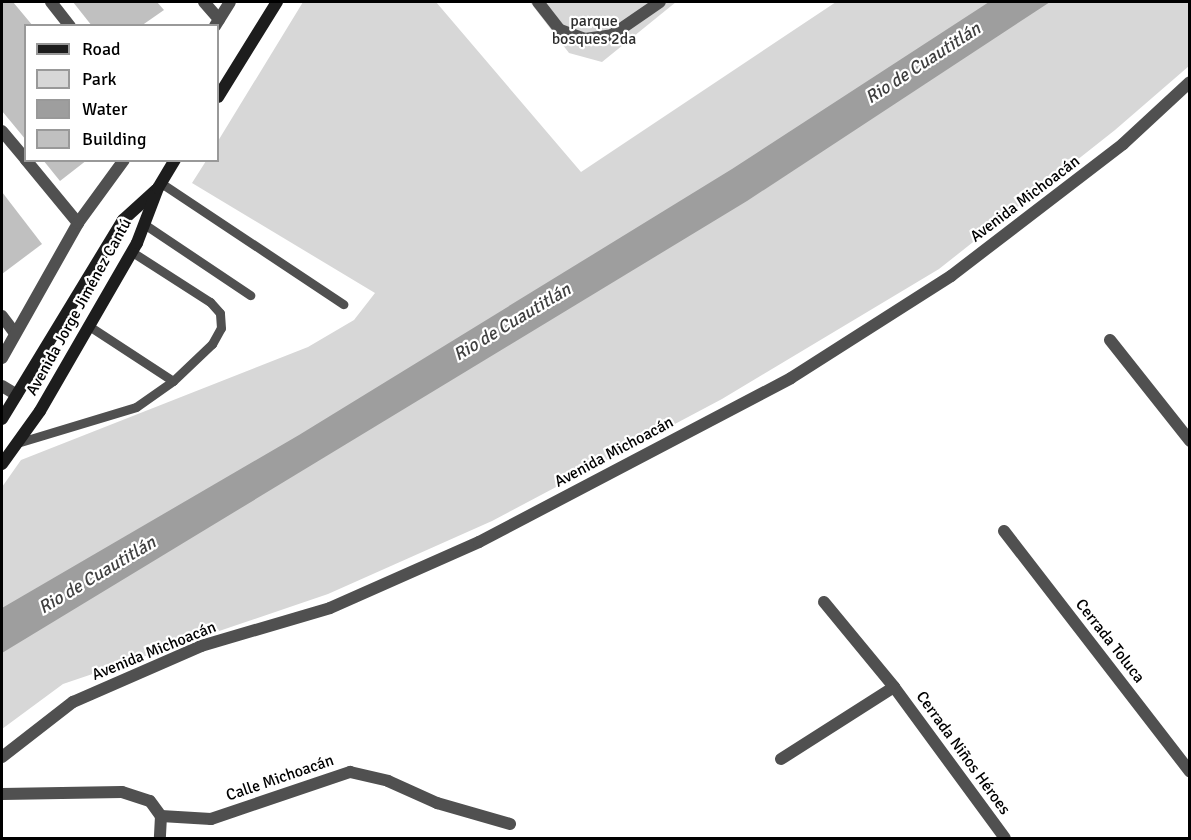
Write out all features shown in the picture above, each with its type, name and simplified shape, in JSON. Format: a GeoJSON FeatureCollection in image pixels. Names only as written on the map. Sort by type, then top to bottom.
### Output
{"type":"FeatureCollection","features":[{"type":"Feature","properties":{"kind":"main road"},"geometry":{"type":"LineString","coordinates":[[219,95],[277,2]]}},
{"type":"Feature","properties":{"kind":"main road","name":"Avenida Jorge Jiménez Cantú"},"geometry":{"type":"LineString","coordinates":[[2,464],[89,326],[132,252],[159,185],[174,162]]}},
{"type":"Feature","properties":{"kind":"main road"},"geometry":{"type":"LineString","coordinates":[[2,419],[123,220],[159,185]]}},
{"type":"Feature","properties":{"kind":"street"},"geometry":{"type":"LineString","coordinates":[[51,2],[68,24]]}},
{"type":"Feature","properties":{"kind":"street"},"geometry":{"type":"LineString","coordinates":[[204,2],[217,22],[230,2]]}},
{"type":"Feature","properties":{"kind":"street"},"geometry":{"type":"LineString","coordinates":[[538,2],[560,30],[585,39],[612,35],[660,2]]}},
{"type":"Feature","properties":{"kind":"street","name":"Avenida Michoacán"},"geometry":{"type":"LineString","coordinates":[[2,757],[73,702],[201,646],[330,609],[479,542],[790,378],[951,276],[1123,144],[1190,82]]}},
{"type":"Feature","properties":{"kind":"street"},"geometry":{"type":"LineString","coordinates":[[2,131],[24,158]]}},
{"type":"Feature","properties":{"kind":"street"},"geometry":{"type":"LineString","coordinates":[[28,162],[78,224]]}},
{"type":"Feature","properties":{"kind":"street"},"geometry":{"type":"LineString","coordinates":[[2,358],[78,224],[123,162]]}},
{"type":"Feature","properties":{"kind":"street"},"geometry":{"type":"LineString","coordinates":[[2,316],[15,333]]}},
{"type":"Feature","properties":{"kind":"street"},"geometry":{"type":"LineString","coordinates":[[1110,340],[1190,441]]}},
{"type":"Feature","properties":{"kind":"street"},"geometry":{"type":"LineString","coordinates":[[2,386],[17,395]]}},
{"type":"Feature","properties":{"kind":"street","name":"Cerrada Toluca"},"geometry":{"type":"LineString","coordinates":[[1004,531],[1190,772]]}},
{"type":"Feature","properties":{"kind":"street","name":"Cerrada Niños Héroes"},"geometry":{"type":"LineString","coordinates":[[824,602],[894,687],[1005,838]]}},
{"type":"Feature","properties":{"kind":"street","name":"Cerrada Niños Héroes"},"geometry":{"type":"LineString","coordinates":[[781,759],[894,687]]}},
{"type":"Feature","properties":{"kind":"street","name":"Calle Michoacán"},"geometry":{"type":"LineString","coordinates":[[161,816],[211,819],[350,772],[388,781],[437,803],[510,824]]}},
{"type":"Feature","properties":{"kind":"street"},"geometry":{"type":"LineString","coordinates":[[2,794],[122,792],[150,801],[161,816],[162,838]]}},
{"type":"Feature","properties":{"kind":"lane"},"geometry":{"type":"LineString","coordinates":[[159,185],[343,304]]}},
{"type":"Feature","properties":{"kind":"lane"},"geometry":{"type":"LineString","coordinates":[[144,224],[250,295]]}},
{"type":"Feature","properties":{"kind":"lane"},"geometry":{"type":"LineString","coordinates":[[17,443],[136,407],[173,381],[212,344],[221,328],[220,313],[210,302],[132,252]]}},
{"type":"Feature","properties":{"kind":"lane"},"geometry":{"type":"LineString","coordinates":[[89,326],[173,381]]}},
{"type":"Feature","properties":{"kind":"green space"},"geometry":{"type":"Polygon","coordinates":[[[303,2],[436,2],[581,172],[836,2],[1189,2],[1189,66],[1115,130],[939,269],[722,399],[492,521],[328,594],[63,684],[2,729],[2,487],[21,460],[308,347],[354,320],[375,293],[192,183],[205,162],[219,162],[219,139],[303,2]]]}},
{"type":"Feature","properties":{"kind":"green space","name":"parque bosques 2da"},"geometry":{"type":"Polygon","coordinates":[[[530,2],[676,2],[602,62],[569,53],[530,2]]]}},
{"type":"Feature","properties":{"kind":"water","name":"Rio de Cuautitlán"},"geometry":{"type":"Polygon","coordinates":[[[989,2],[1050,2],[747,201],[2,653],[2,608],[299,435],[732,169],[989,2]]]}},
{"type":"Feature","properties":{"kind":"building"},"geometry":{"type":"Polygon","coordinates":[[[2,2],[13,2],[31,24],[24,24],[24,138],[2,111],[2,2]]]}},
{"type":"Feature","properties":{"kind":"building"},"geometry":{"type":"Polygon","coordinates":[[[73,2],[157,2],[164,10],[144,24],[90,24],[73,2]]]}},
{"type":"Feature","properties":{"kind":"building"},"geometry":{"type":"Polygon","coordinates":[[[45,162],[84,162],[60,181],[45,162]]]}},
{"type":"Feature","properties":{"kind":"building"},"geometry":{"type":"Polygon","coordinates":[[[2,192],[42,244],[2,274],[2,192]]]}}]}
